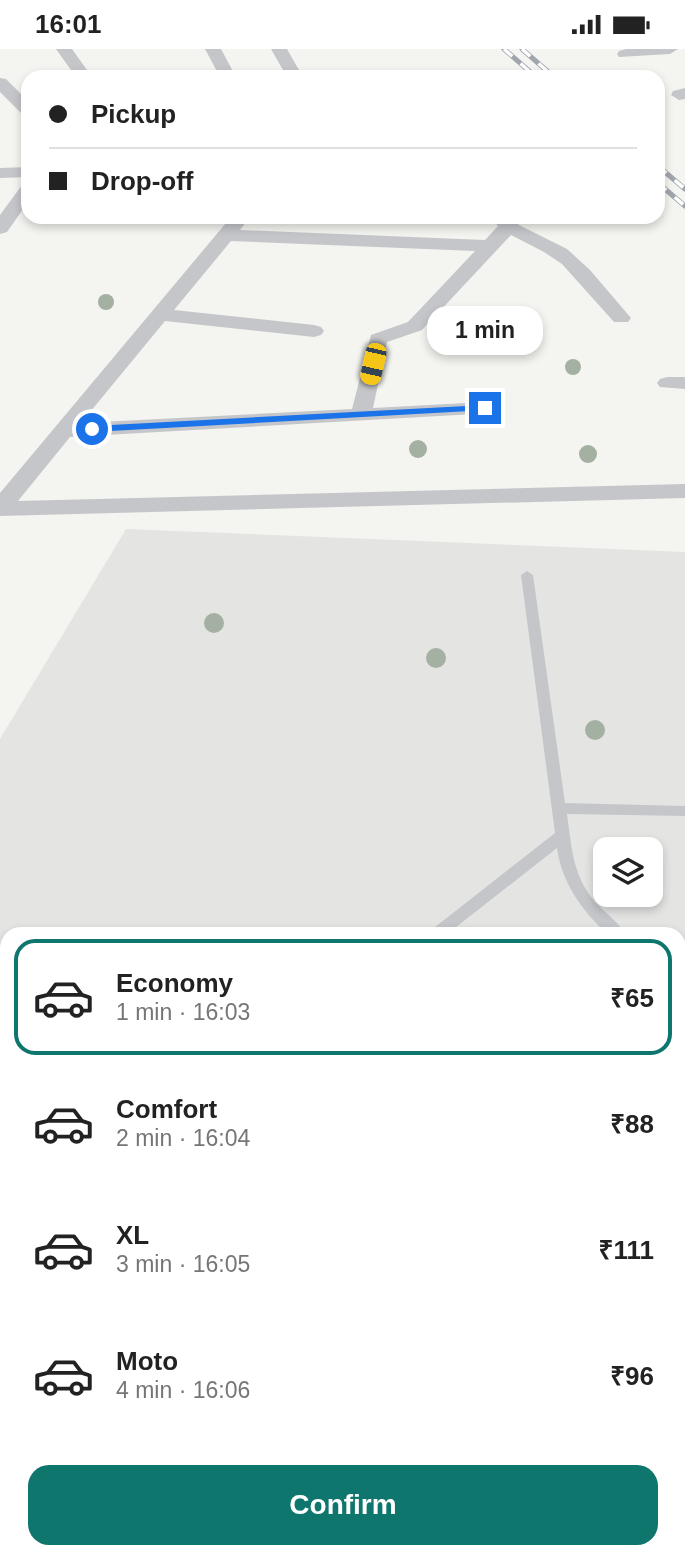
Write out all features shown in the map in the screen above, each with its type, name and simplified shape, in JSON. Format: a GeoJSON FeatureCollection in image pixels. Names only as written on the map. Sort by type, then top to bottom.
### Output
{"type":"FeatureCollection","features":[{"type":"Feature","properties":{"kind":"street"},"geometry":{"type":"LineString","coordinates":[[64,49],[79,70]]}},
{"type":"Feature","properties":{"kind":"street"},"geometry":{"type":"LineString","coordinates":[[213,49],[224,70]]}},
{"type":"Feature","properties":{"kind":"street"},"geometry":{"type":"LineString","coordinates":[[279,49],[291,70]]}},
{"type":"Feature","properties":{"kind":"street"},"geometry":{"type":"LineString","coordinates":[[625,54],[670,49]]}},
{"type":"Feature","properties":{"kind":"street"},"geometry":{"type":"LineString","coordinates":[[0,83],[21,102]]}},
{"type":"Feature","properties":{"kind":"street"},"geometry":{"type":"LineString","coordinates":[[0,109],[21,107]]}},
{"type":"Feature","properties":{"kind":"street"},"geometry":{"type":"LineString","coordinates":[[0,173],[21,172]]}},
{"type":"Feature","properties":{"kind":"street"},"geometry":{"type":"LineString","coordinates":[[0,228],[21,199]]}},
{"type":"Feature","properties":{"kind":"street"},"geometry":{"type":"LineString","coordinates":[[0,509],[236,224]]}},
{"type":"Feature","properties":{"kind":"street"},"geometry":{"type":"LineString","coordinates":[[361,415],[379,339],[415,326],[489,246],[502,224]]}},
{"type":"Feature","properties":{"kind":"street"},"geometry":{"type":"LineString","coordinates":[[507,224],[548,243],[569,260],[621,318]]}},
{"type":"Feature","properties":{"kind":"street"},"geometry":{"type":"LineString","coordinates":[[227,235],[489,246]]}},
{"type":"Feature","properties":{"kind":"street"},"geometry":{"type":"LineString","coordinates":[[162,315],[314,331]]}},
{"type":"Feature","properties":{"kind":"street"},"geometry":{"type":"LineString","coordinates":[[65,431],[485,408]]}},
{"type":"Feature","properties":{"kind":"street"},"geometry":{"type":"LineString","coordinates":[[0,509],[685,491]]}},
{"type":"Feature","properties":{"kind":"lane"},"geometry":{"type":"LineString","coordinates":[[527,575],[567,867],[573,885],[585,902],[611,927]]}},
{"type":"Feature","properties":{"kind":"lane"},"geometry":{"type":"LineString","coordinates":[[559,808],[685,811]]}},
{"type":"Feature","properties":{"kind":"lane"},"geometry":{"type":"LineString","coordinates":[[445,927],[563,835]]}},
{"type":"Feature","properties":{"kind":"shaded area"},"geometry":{"type":"Polygon","coordinates":[[[126,529],[685,552],[685,927],[0,927],[0,739],[126,529]]]}},
{"type":"Feature","properties":{"kind":"railway"},"geometry":{"type":"LineString","coordinates":[[504,49],[528,70]]}},
{"type":"Feature","properties":{"kind":"railway"},"geometry":{"type":"LineString","coordinates":[[522,49],[546,70]]}},
{"type":"Feature","properties":{"kind":"railway"},"geometry":{"type":"LineString","coordinates":[[665,172],[685,189]]}},
{"type":"Feature","properties":{"kind":"railway"},"geometry":{"type":"LineString","coordinates":[[665,189],[685,206]]}},
{"type":"Feature","properties":{"kind":"route"},"geometry":{"type":"LineString","coordinates":[[92,429],[485,408]]}}]}
